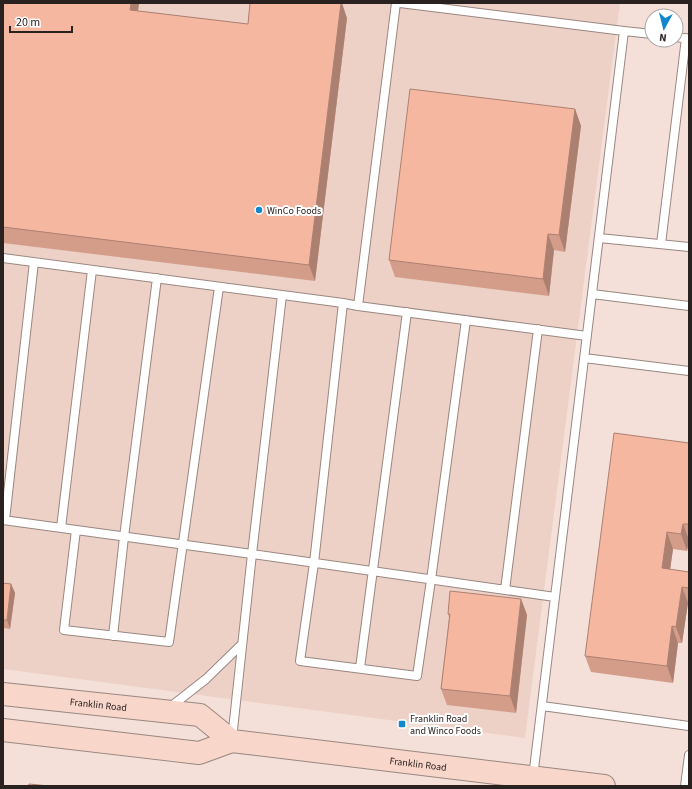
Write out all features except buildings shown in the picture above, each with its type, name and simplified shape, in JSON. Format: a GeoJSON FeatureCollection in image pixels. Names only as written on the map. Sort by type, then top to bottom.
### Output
{"type":"FeatureCollection","features":[{"type":"Feature","properties":{"kind":"main road","name":"Franklin Road"},"geometry":{"type":"LineString","coordinates":[[3,694],[200,715],[232,742]]}},
{"type":"Feature","properties":{"kind":"main road","name":"Franklin Road"},"geometry":{"type":"LineString","coordinates":[[3,730],[199,754],[232,742],[604,786]]}},
{"type":"Feature","properties":{"kind":"lane"},"geometry":{"type":"LineString","coordinates":[[358,306],[396,3]]}},
{"type":"Feature","properties":{"kind":"lane"},"geometry":{"type":"LineString","coordinates":[[400,3],[644,33]]}},
{"type":"Feature","properties":{"kind":"lane"},"geometry":{"type":"LineString","coordinates":[[533,778],[624,31]]}},
{"type":"Feature","properties":{"kind":"lane"},"geometry":{"type":"LineString","coordinates":[[661,244],[687,39]]}},
{"type":"Feature","properties":{"kind":"lane"},"geometry":{"type":"LineString","coordinates":[[599,238],[689,247]]}},
{"type":"Feature","properties":{"kind":"lane"},"geometry":{"type":"LineString","coordinates":[[3,258],[587,336]]}},
{"type":"Feature","properties":{"kind":"lane"},"geometry":{"type":"LineString","coordinates":[[34,262],[4,520],[556,597]]}},
{"type":"Feature","properties":{"kind":"lane"},"geometry":{"type":"LineString","coordinates":[[61,528],[92,270]]}},
{"type":"Feature","properties":{"kind":"lane"},"geometry":{"type":"LineString","coordinates":[[113,636],[157,278]]}},
{"type":"Feature","properties":{"kind":"lane"},"geometry":{"type":"LineString","coordinates":[[76,530],[64,630],[169,642],[219,287]]}},
{"type":"Feature","properties":{"kind":"lane"},"geometry":{"type":"LineString","coordinates":[[592,294],[689,306]]}},
{"type":"Feature","properties":{"kind":"lane"},"geometry":{"type":"LineString","coordinates":[[232,742],[282,295]]}},
{"type":"Feature","properties":{"kind":"lane"},"geometry":{"type":"LineString","coordinates":[[343,304],[314,563],[300,661],[417,676],[466,320]]}},
{"type":"Feature","properties":{"kind":"lane"},"geometry":{"type":"LineString","coordinates":[[360,668],[407,312]]}},
{"type":"Feature","properties":{"kind":"lane"},"geometry":{"type":"LineString","coordinates":[[505,590],[538,329]]}},
{"type":"Feature","properties":{"kind":"lane"},"geometry":{"type":"LineString","coordinates":[[584,358],[689,371]]}},
{"type":"Feature","properties":{"kind":"lane"},"geometry":{"type":"LineString","coordinates":[[166,711],[206,679],[242,644]]}},
{"type":"Feature","properties":{"kind":"lane"},"geometry":{"type":"LineString","coordinates":[[542,706],[689,726]]}},
{"type":"Feature","properties":{"kind":"lane"},"geometry":{"type":"LineString","coordinates":[[685,786],[689,754]]}},
{"type":"Feature","properties":{"kind":"shaded area"},"geometry":{"type":"Polygon","coordinates":[[[3,3],[620,3],[525,738],[3,669],[3,3]]]}},
{"type":"Feature","properties":{"kind":"place","name":"WinCo Foods"},"geometry":{"type":"Point","coordinates":[259,210]}},
{"type":"Feature","properties":{"kind":"place","name":"Franklin Road and Winco Foods"},"geometry":{"type":"Point","coordinates":[402,724]}}]}
